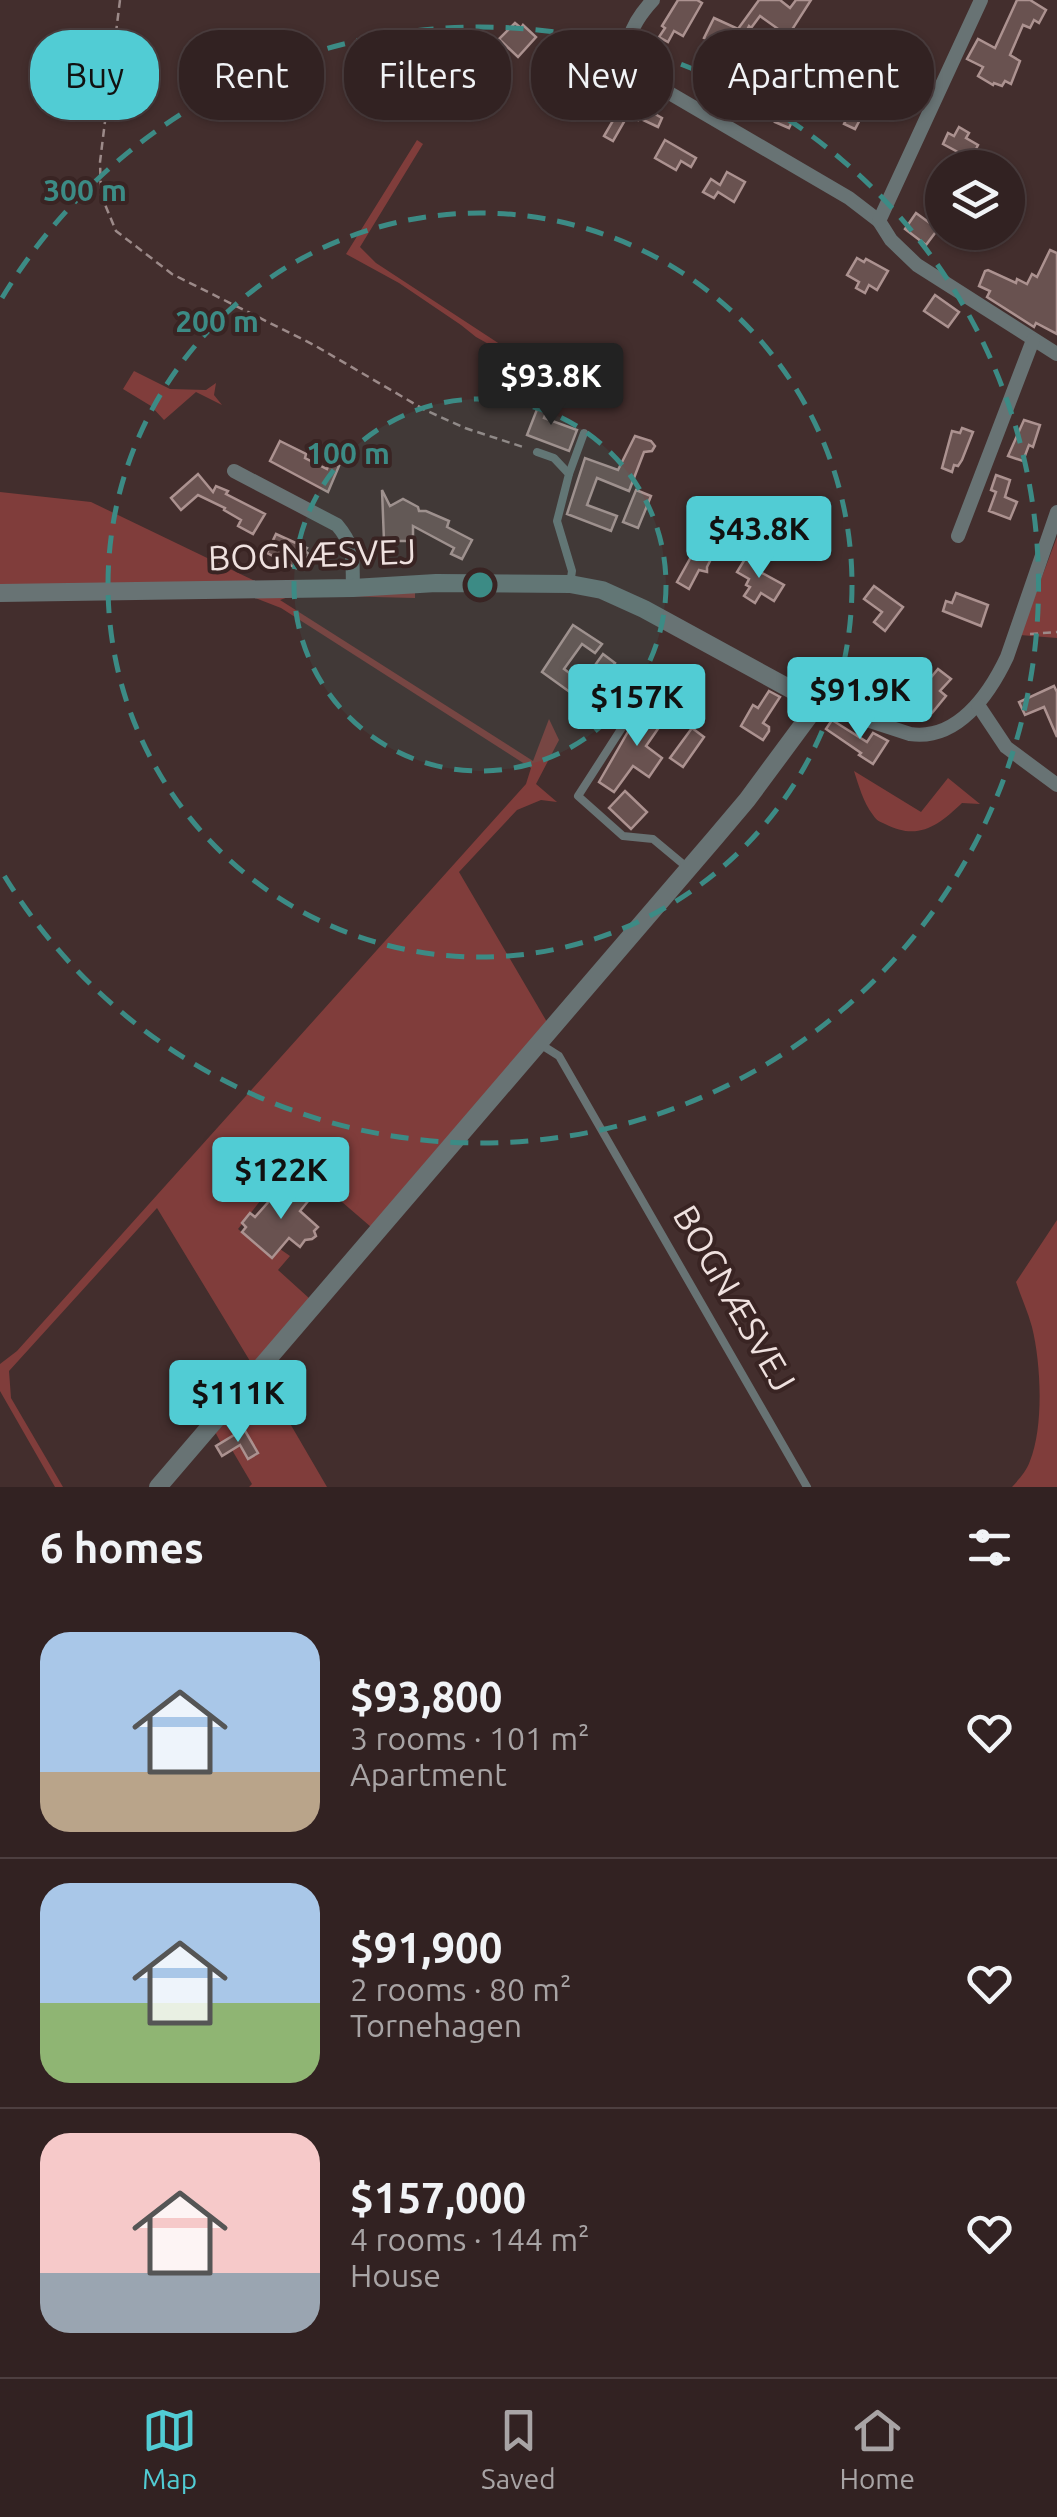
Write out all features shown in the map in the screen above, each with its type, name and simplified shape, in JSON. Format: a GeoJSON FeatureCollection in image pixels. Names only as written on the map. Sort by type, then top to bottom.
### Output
{"type":"FeatureCollection","features":[{"type":"Feature","properties":{"kind":"street"},"geometry":{"type":"LineString","coordinates":[[653,0],[630,32],[630,55],[642,76],[849,198],[878,220],[891,240],[918,265],[1057,354]]}},
{"type":"Feature","properties":{"kind":"street"},"geometry":{"type":"LineString","coordinates":[[878,220],[981,0]]}},
{"type":"Feature","properties":{"kind":"street"},"geometry":{"type":"LineString","coordinates":[[958,536],[1033,340]]}},
{"type":"Feature","properties":{"kind":"street"},"geometry":{"type":"LineString","coordinates":[[234,471],[336,525],[348,538],[352,550],[353,588]]}},
{"type":"Feature","properties":{"kind":"street"},"geometry":{"type":"LineString","coordinates":[[158,1487],[690,869],[818,704],[922,736],[942,731],[978,705],[996,680],[1057,512]]}},
{"type":"Feature","properties":{"kind":"street","name":"BOGNÆSVEJ"},"geometry":{"type":"LineString","coordinates":[[0,594],[570,584],[602,590],[644,609],[818,704]]}},
{"type":"Feature","properties":{"kind":"street"},"geometry":{"type":"LineString","coordinates":[[978,705],[1006,747],[1057,785]]}},
{"type":"Feature","properties":{"kind":"lane"},"geometry":{"type":"LineString","coordinates":[[570,584],[572,571],[557,521],[584,434]]}},
{"type":"Feature","properties":{"kind":"lane"},"geometry":{"type":"LineString","coordinates":[[536,452],[554,458],[569,474]]}},
{"type":"Feature","properties":{"kind":"lane"},"geometry":{"type":"LineString","coordinates":[[626,723],[578,796],[623,836],[653,838],[690,869]]}},
{"type":"Feature","properties":{"kind":"lane","name":"BOGNÆSVEJ"},"geometry":{"type":"LineString","coordinates":[[540,1044],[558,1056],[807,1487]]}},
{"type":"Feature","properties":{"kind":"path"},"geometry":{"type":"LineString","coordinates":[[120,0],[100,162],[101,195],[116,231],[172,274],[314,346],[425,410],[536,452]]}},
{"type":"Feature","properties":{"kind":"path"},"geometry":{"type":"LineString","coordinates":[[1014,636],[1057,632]]}},
{"type":"Feature","properties":{"kind":"shaded area"},"geometry":{"type":"Polygon","coordinates":[[[417,140],[423,144],[360,247],[376,263],[544,373],[540,380],[519,361],[476,337],[399,283],[346,254],[417,140]]]}},
{"type":"Feature","properties":{"kind":"shaded area"},"geometry":{"type":"Polygon","coordinates":[[[134,371],[170,389],[206,390],[216,383],[214,395],[222,405],[196,392],[164,420],[151,406],[123,389],[134,371]]]}},
{"type":"Feature","properties":{"kind":"shaded area"},"geometry":{"type":"Polygon","coordinates":[[[0,492],[91,502],[257,582],[0,587],[0,492]]]}},
{"type":"Feature","properties":{"kind":"shaded area"},"geometry":{"type":"Polygon","coordinates":[[[1057,537],[1057,638],[1020,635],[1057,537]]]}},
{"type":"Feature","properties":{"kind":"shaded area"},"geometry":{"type":"Polygon","coordinates":[[[415,589],[415,598],[294,595],[280,600],[533,761],[549,719],[559,740],[536,784],[557,802],[541,800],[517,810],[459,872],[547,1022],[371,1227],[284,1152],[270,1166],[280,1176],[238,1229],[272,1258],[280,1249],[290,1256],[278,1270],[310,1299],[253,1366],[157,1208],[9,1371],[11,1398],[63,1487],[55,1487],[0,1391],[0,1364],[17,1351],[526,784],[531,768],[281,608],[250,596],[415,589]]]}},
{"type":"Feature","properties":{"kind":"shaded area"},"geometry":{"type":"Polygon","coordinates":[[[854,771],[921,812],[948,778],[980,804],[962,803],[918,831],[897,829],[874,817],[854,771]]]}},
{"type":"Feature","properties":{"kind":"shaded area"},"geometry":{"type":"Polygon","coordinates":[[[1057,1220],[1057,1487],[1012,1487],[1026,1469],[1034,1447],[1040,1394],[1032,1327],[1016,1282],[1057,1220]]]}},
{"type":"Feature","properties":{"kind":"shaded area"},"geometry":{"type":"Polygon","coordinates":[[[260,1372],[327,1487],[249,1487],[252,1484],[232,1450],[240,1446],[248,1460],[258,1454],[245,1430],[221,1443],[213,1428],[260,1372]]]}},
{"type":"Feature","properties":{"kind":"building"},"geometry":{"type":"Polygon","coordinates":[[[678,0],[702,3],[683,36],[662,26],[678,0]]]}},
{"type":"Feature","properties":{"kind":"building"},"geometry":{"type":"Polygon","coordinates":[[[759,0],[780,0],[790,8],[796,0],[811,0],[792,30],[780,30],[760,16],[747,30],[708,30],[714,18],[738,29],[759,0]]]}},
{"type":"Feature","properties":{"kind":"building"},"geometry":{"type":"Polygon","coordinates":[[[1017,0],[1030,0],[1046,10],[1039,23],[1034,20],[1030,28],[1023,25],[1010,55],[1020,61],[1011,84],[1005,81],[1002,86],[993,85],[978,76],[983,67],[967,59],[978,39],[995,48],[1017,0]]]}},
{"type":"Feature","properties":{"kind":"building"},"geometry":{"type":"Polygon","coordinates":[[[515,23],[531,32],[531,43],[518,57],[511,50],[508,30],[515,23]]]}},
{"type":"Feature","properties":{"kind":"building"},"geometry":{"type":"Polygon","coordinates":[[[613,120],[625,120],[613,141],[604,136],[613,120]]]}},
{"type":"Feature","properties":{"kind":"building"},"geometry":{"type":"Polygon","coordinates":[[[643,120],[661,120],[658,127],[643,120]]]}},
{"type":"Feature","properties":{"kind":"building"},"geometry":{"type":"Polygon","coordinates":[[[776,120],[793,120],[789,128],[776,120]]]}},
{"type":"Feature","properties":{"kind":"building"},"geometry":{"type":"Polygon","coordinates":[[[846,120],[860,120],[855,129],[844,124],[846,120]]]}},
{"type":"Feature","properties":{"kind":"building"},"geometry":{"type":"Polygon","coordinates":[[[959,127],[969,133],[966,138],[978,145],[976,150],[954,150],[943,144],[948,133],[954,136],[959,127]]]}},
{"type":"Feature","properties":{"kind":"building"},"geometry":{"type":"Polygon","coordinates":[[[665,140],[696,158],[691,167],[681,161],[676,170],[655,158],[665,140]]]}},
{"type":"Feature","properties":{"kind":"building"},"geometry":{"type":"Polygon","coordinates":[[[727,172],[745,182],[734,202],[718,192],[714,198],[703,192],[711,179],[720,185],[727,172]]]}},
{"type":"Feature","properties":{"kind":"building"},"geometry":{"type":"Polygon","coordinates":[[[916,213],[925,220],[925,244],[905,229],[916,213]]]}},
{"type":"Feature","properties":{"kind":"building"},"geometry":{"type":"Polygon","coordinates":[[[1050,250],[1057,253],[1057,334],[1036,323],[1034,327],[987,297],[990,291],[979,286],[988,270],[1027,284],[1032,274],[1037,277],[1050,250]]]}},
{"type":"Feature","properties":{"kind":"building"},"geometry":{"type":"Polygon","coordinates":[[[857,258],[888,271],[877,290],[869,285],[865,293],[856,288],[859,282],[847,275],[857,258]]]}},
{"type":"Feature","properties":{"kind":"building"},"geometry":{"type":"Polygon","coordinates":[[[935,295],[959,312],[948,327],[924,311],[935,295]]]}},
{"type":"Feature","properties":{"kind":"building"},"geometry":{"type":"Polygon","coordinates":[[[543,394],[552,397],[544,418],[577,430],[569,451],[527,435],[543,394]]]}},
{"type":"Feature","properties":{"kind":"building"},"geometry":{"type":"Polygon","coordinates":[[[1024,420],[1040,425],[1033,447],[1029,445],[1023,461],[1008,456],[1024,420]]]}},
{"type":"Feature","properties":{"kind":"building"},"geometry":{"type":"Polygon","coordinates":[[[962,428],[973,432],[962,460],[952,472],[942,468],[952,431],[960,433],[962,428]]]}},
{"type":"Feature","properties":{"kind":"building"},"geometry":{"type":"Polygon","coordinates":[[[635,436],[655,446],[644,452],[629,491],[597,478],[587,505],[617,516],[611,531],[567,514],[585,458],[618,470],[635,436]]]}},
{"type":"Feature","properties":{"kind":"building"},"geometry":{"type":"Polygon","coordinates":[[[280,441],[327,469],[330,462],[339,466],[328,492],[270,461],[280,441]]]}},
{"type":"Feature","properties":{"kind":"building"},"geometry":{"type":"Polygon","coordinates":[[[198,474],[213,492],[216,486],[228,491],[226,494],[265,514],[253,534],[238,526],[241,520],[225,508],[198,495],[181,510],[171,498],[198,474]]]}},
{"type":"Feature","properties":{"kind":"building"},"geometry":{"type":"Polygon","coordinates":[[[996,475],[1010,480],[1005,497],[1017,502],[1010,519],[989,511],[996,492],[991,490],[996,475]]]}},
{"type":"Feature","properties":{"kind":"building"},"geometry":{"type":"Polygon","coordinates":[[[382,490],[390,506],[403,499],[419,511],[449,521],[447,527],[472,540],[462,559],[451,554],[454,548],[413,526],[413,541],[384,541],[382,490]]]}},
{"type":"Feature","properties":{"kind":"building"},"geometry":{"type":"Polygon","coordinates":[[[636,490],[651,496],[638,528],[623,522],[636,490]]]}},
{"type":"Feature","properties":{"kind":"building"},"geometry":{"type":"Polygon","coordinates":[[[276,534],[307,548],[309,554],[304,563],[300,561],[296,568],[267,553],[276,534]]]}},
{"type":"Feature","properties":{"kind":"building"},"geometry":{"type":"Polygon","coordinates":[[[696,548],[712,557],[707,572],[699,570],[689,589],[677,582],[696,548]]]}},
{"type":"Feature","properties":{"kind":"building"},"geometry":{"type":"Polygon","coordinates":[[[748,554],[760,560],[755,569],[784,585],[774,601],[761,593],[755,603],[744,596],[750,587],[746,585],[749,579],[737,572],[748,554]]]}},
{"type":"Feature","properties":{"kind":"building"},"geometry":{"type":"Polygon","coordinates":[[[874,586],[903,607],[885,631],[874,622],[882,612],[864,599],[874,586]]]}},
{"type":"Feature","properties":{"kind":"building"},"geometry":{"type":"Polygon","coordinates":[[[956,593],[988,605],[981,626],[943,611],[946,601],[952,603],[956,593]]]}},
{"type":"Feature","properties":{"kind":"building"},"geometry":{"type":"Polygon","coordinates":[[[573,625],[602,644],[595,653],[582,644],[564,669],[583,683],[574,695],[542,672],[573,625]]]}},
{"type":"Feature","properties":{"kind":"building"},"geometry":{"type":"Polygon","coordinates":[[[603,654],[615,663],[595,691],[583,682],[603,654]]]}},
{"type":"Feature","properties":{"kind":"building"},"geometry":{"type":"Polygon","coordinates":[[[908,664],[928,681],[938,669],[951,679],[940,691],[946,696],[932,713],[911,696],[894,716],[876,701],[908,664]]]}},
{"type":"Feature","properties":{"kind":"building"},"geometry":{"type":"Polygon","coordinates":[[[1054,686],[1057,737],[1044,707],[1025,715],[1019,702],[1054,686]]]}},
{"type":"Feature","properties":{"kind":"building"},"geometry":{"type":"Polygon","coordinates":[[[769,691],[780,697],[763,723],[769,731],[763,740],[741,726],[753,705],[758,708],[769,691]]]}},
{"type":"Feature","properties":{"kind":"building"},"geometry":{"type":"Polygon","coordinates":[[[656,699],[671,710],[646,746],[662,758],[649,777],[633,766],[614,792],[599,782],[629,730],[633,733],[656,699]]]}},
{"type":"Feature","properties":{"kind":"building"},"geometry":{"type":"Polygon","coordinates":[[[832,720],[867,742],[873,733],[888,741],[873,764],[826,729],[832,720]]]}},
{"type":"Feature","properties":{"kind":"building"},"geometry":{"type":"Polygon","coordinates":[[[692,728],[704,737],[683,767],[670,758],[692,728]]]}},
{"type":"Feature","properties":{"kind":"building"},"geometry":{"type":"Polygon","coordinates":[[[625,791],[647,812],[631,829],[609,808],[625,791]]]}},
{"type":"Feature","properties":{"kind":"building"},"geometry":{"type":"Polygon","coordinates":[[[287,1181],[309,1200],[300,1211],[318,1227],[314,1231],[316,1236],[300,1247],[289,1238],[272,1258],[242,1232],[246,1227],[242,1223],[250,1213],[255,1217],[287,1181]]]}},
{"type":"Feature","properties":{"kind":"building"},"geometry":{"type":"Polygon","coordinates":[[[244,1429],[258,1453],[248,1459],[240,1445],[222,1456],[216,1446],[244,1429]]]}}]}
